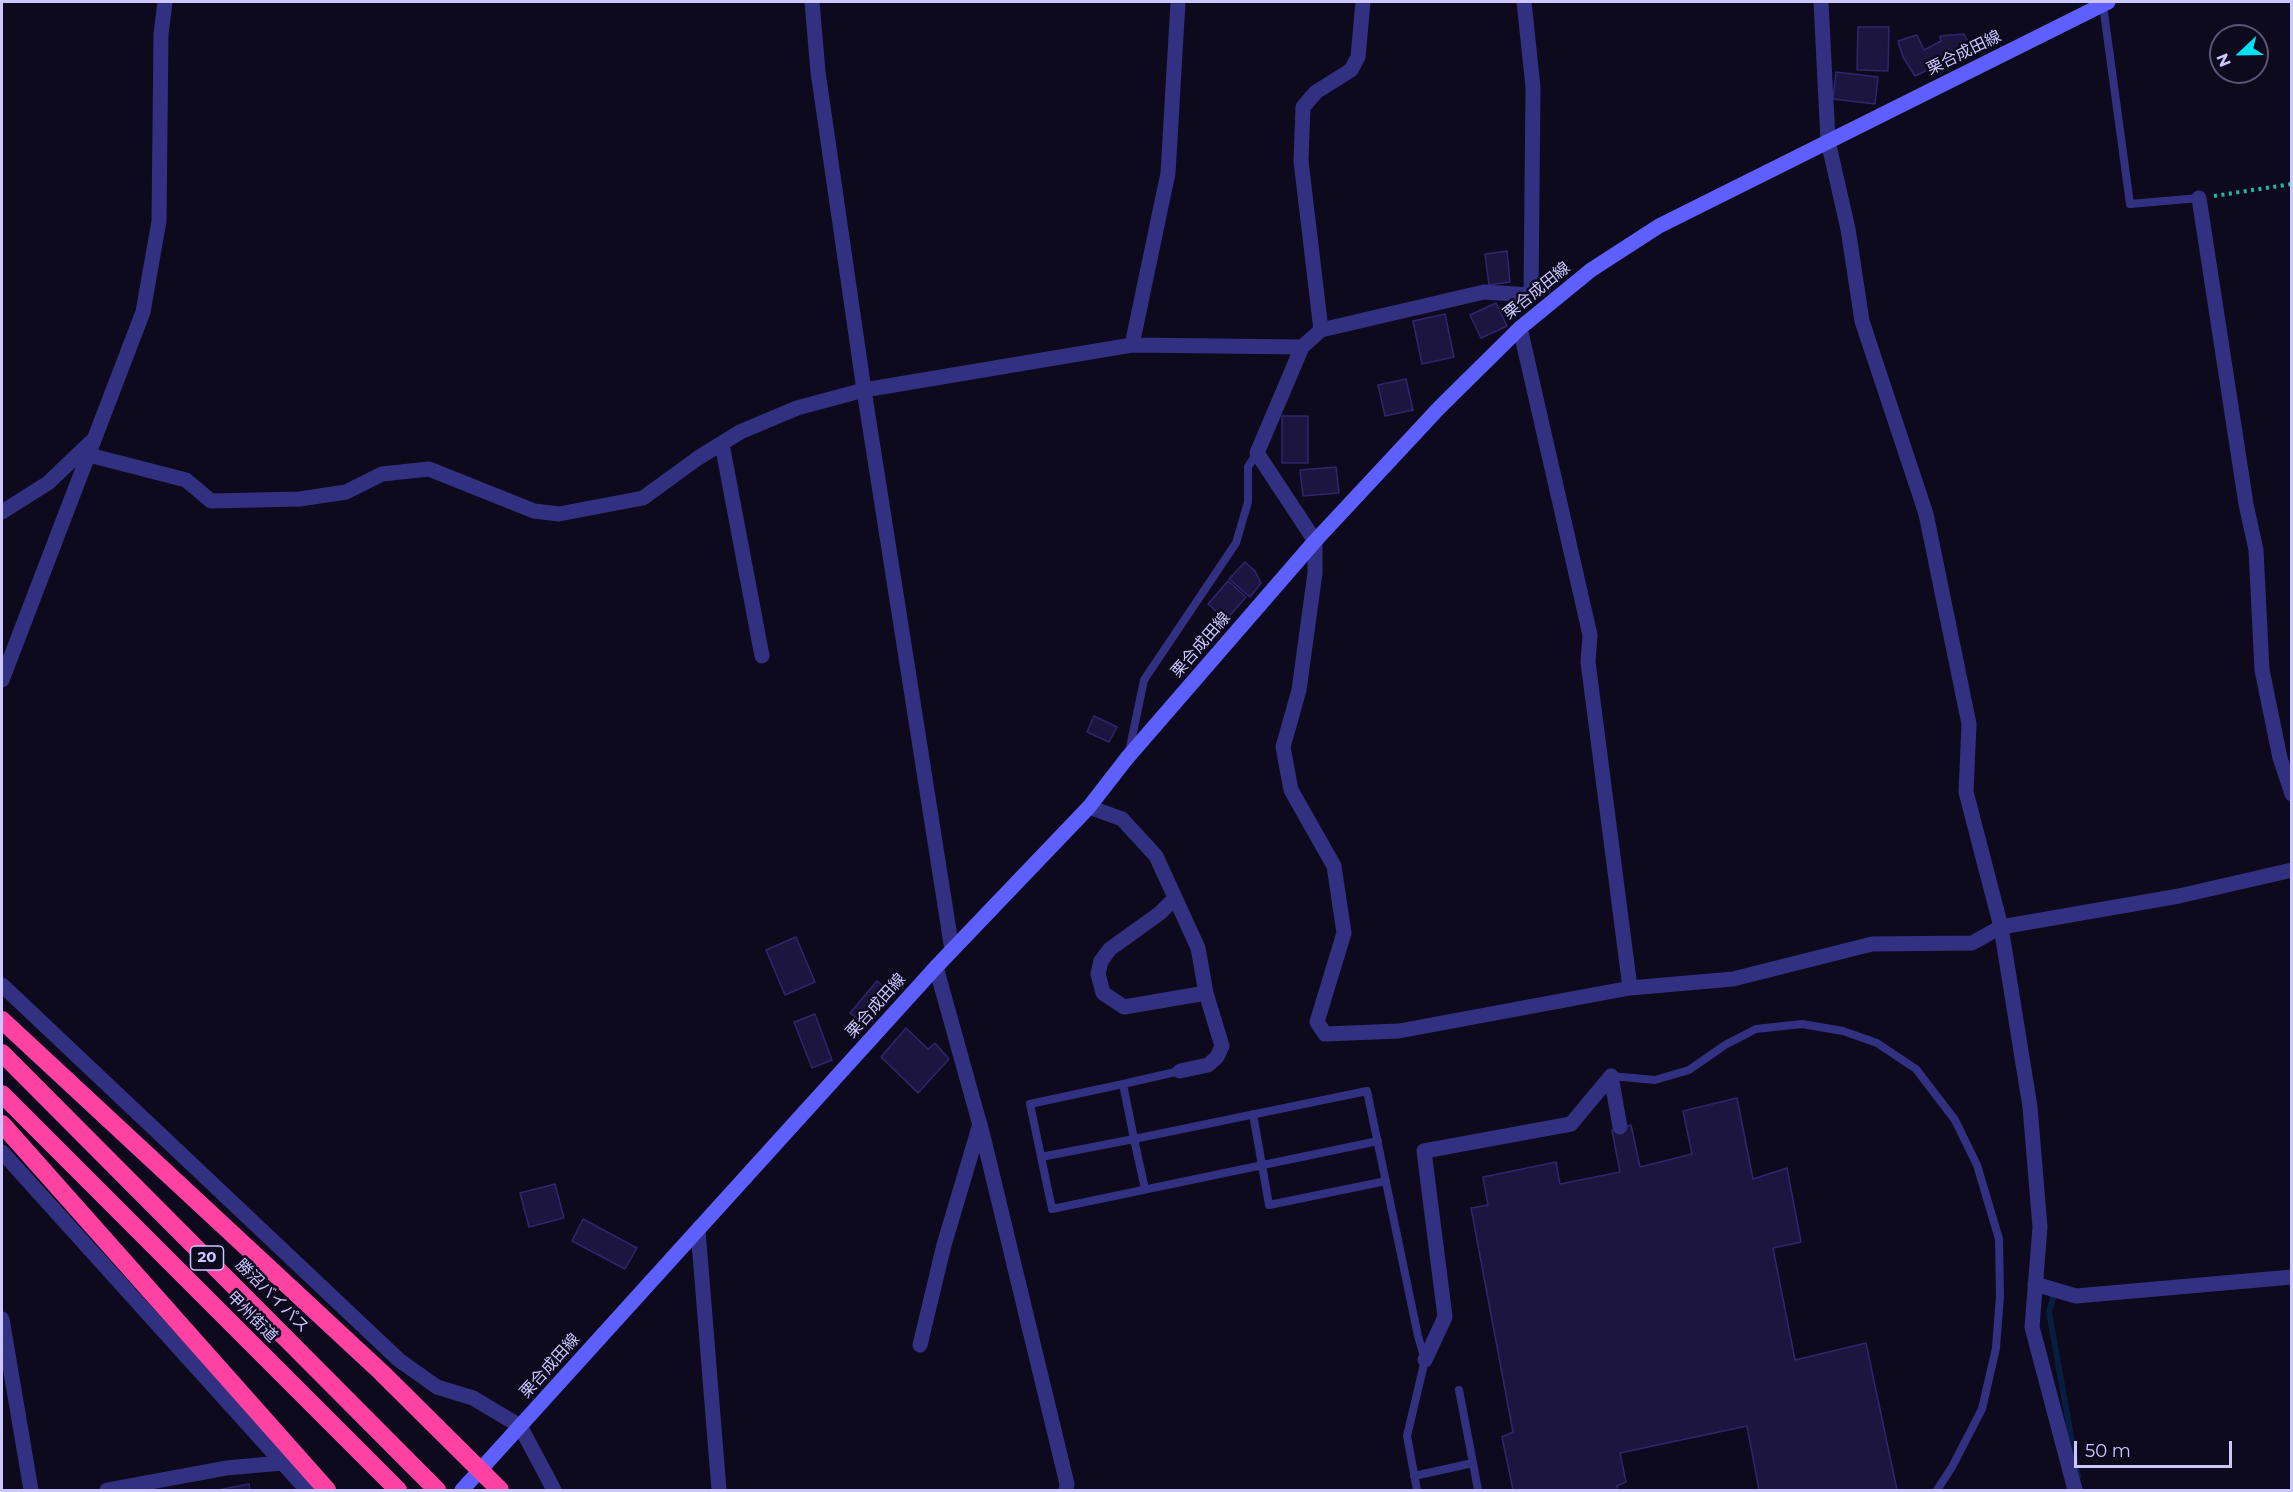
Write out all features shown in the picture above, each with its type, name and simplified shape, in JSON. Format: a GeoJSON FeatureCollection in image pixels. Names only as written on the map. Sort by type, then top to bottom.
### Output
{"type":"FeatureCollection","features":[{"type":"Feature","properties":{"kind":"highway"},"geometry":{"type":"LineString","coordinates":[[2,1020],[381,1372],[481,1469],[500,1491]]}},
{"type":"Feature","properties":{"kind":"highway","name":"勝沼バイパス"},"geometry":{"type":"LineString","coordinates":[[2,1053],[437,1491]]}},
{"type":"Feature","properties":{"kind":"highway","name":"甲州街道"},"geometry":{"type":"LineString","coordinates":[[2,1094],[395,1487]]}},
{"type":"Feature","properties":{"kind":"highway"},"geometry":{"type":"LineString","coordinates":[[2,1124],[327,1491]]}},
{"type":"Feature","properties":{"kind":"main road","name":"栗合成田線"},"geometry":{"type":"LineString","coordinates":[[462,1491],[936,967],[1089,807],[1127,758],[1315,541],[1439,408],[1520,328],[1591,270],[1659,226],[2105,3]]}},
{"type":"Feature","properties":{"kind":"street"},"geometry":{"type":"LineString","coordinates":[[2,680],[143,312],[159,220],[161,34],[165,2]]}},
{"type":"Feature","properties":{"kind":"street"},"geometry":{"type":"LineString","coordinates":[[812,2],[818,72],[864,390],[952,950]]}},
{"type":"Feature","properties":{"kind":"street"},"geometry":{"type":"LineString","coordinates":[[1132,345],[1168,173],[1178,2]]}},
{"type":"Feature","properties":{"kind":"street"},"geometry":{"type":"LineString","coordinates":[[1321,330],[1301,161],[1303,107],[1316,92],[1350,70],[1358,57],[1362,2]]}},
{"type":"Feature","properties":{"kind":"street"},"geometry":{"type":"LineString","coordinates":[[1524,2],[1533,87],[1531,295],[1534,316]]}},
{"type":"Feature","properties":{"kind":"street"},"geometry":{"type":"LineString","coordinates":[[1821,2],[1828,141],[1848,230],[1862,321],[1926,514],[1969,724],[1966,792],[2001,927],[2030,1107],[2040,1227],[2032,1327],[2075,1491]]}},
{"type":"Feature","properties":{"kind":"street"},"geometry":{"type":"LineString","coordinates":[[2199,198],[2246,504],[2256,550],[2262,670],[2280,758],[2292,794]]}},
{"type":"Feature","properties":{"kind":"street"},"geometry":{"type":"LineString","coordinates":[[1531,295],[1484,292],[1321,330],[1302,347],[1257,453],[1315,541],[1316,573],[1299,690],[1283,747],[1291,790],[1334,866],[1344,933],[1317,1022],[1325,1034],[1399,1030],[1630,988],[1733,980],[1872,944],[1972,943],[2001,927],[2179,896],[2292,870]]}},
{"type":"Feature","properties":{"kind":"street"},"geometry":{"type":"LineString","coordinates":[[1520,328],[1590,634],[1588,662],[1630,988]]}},
{"type":"Feature","properties":{"kind":"street"},"geometry":{"type":"LineString","coordinates":[[91,447],[186,480],[212,501],[300,499],[346,492],[382,474],[429,470],[534,511],[559,514],[643,498],[740,432],[797,408],[864,390],[1132,345],[1302,347]]}},
{"type":"Feature","properties":{"kind":"street"},"geometry":{"type":"LineString","coordinates":[[722,444],[762,656]]}},
{"type":"Feature","properties":{"kind":"street"},"geometry":{"type":"LineString","coordinates":[[2,512],[48,483],[91,447]]}},
{"type":"Feature","properties":{"kind":"street"},"geometry":{"type":"LineString","coordinates":[[1089,807],[1122,819],[1156,856],[1198,948],[1206,993],[1222,1046],[1217,1057],[1208,1065],[1180,1071]]}},
{"type":"Feature","properties":{"kind":"street"},"geometry":{"type":"LineString","coordinates":[[1175,898],[1160,913],[1110,949],[1101,961],[1098,974],[1103,993],[1124,1006],[1206,993]]}},
{"type":"Feature","properties":{"kind":"street"},"geometry":{"type":"LineString","coordinates":[[936,967],[980,1124],[1067,1484],[1066,1491]]}},
{"type":"Feature","properties":{"kind":"street"},"geometry":{"type":"LineString","coordinates":[[2,985],[399,1360],[437,1387],[473,1398],[520,1426],[554,1491]]}},
{"type":"Feature","properties":{"kind":"street"},"geometry":{"type":"LineString","coordinates":[[1611,1076],[1620,1127]]}},
{"type":"Feature","properties":{"kind":"street"},"geometry":{"type":"LineString","coordinates":[[1425,1360],[1445,1317],[1424,1151],[1571,1124],[1611,1076]]}},
{"type":"Feature","properties":{"kind":"street"},"geometry":{"type":"LineString","coordinates":[[920,1345],[944,1245],[980,1124]]}},
{"type":"Feature","properties":{"kind":"street"},"geometry":{"type":"LineString","coordinates":[[2,1152],[307,1491]]}},
{"type":"Feature","properties":{"kind":"street"},"geometry":{"type":"LineString","coordinates":[[698,1230],[719,1491]]}},
{"type":"Feature","properties":{"kind":"street"},"geometry":{"type":"LineString","coordinates":[[2035,1284],[2076,1296],[2292,1277]]}},
{"type":"Feature","properties":{"kind":"street"},"geometry":{"type":"LineString","coordinates":[[2,1318],[8,1405],[31,1491]]}},
{"type":"Feature","properties":{"kind":"street"},"geometry":{"type":"LineString","coordinates":[[107,1491],[226,1467],[282,1463]]}},
{"type":"Feature","properties":{"kind":"lane"},"geometry":{"type":"LineString","coordinates":[[2105,3],[2130,204],[2199,198]]}},
{"type":"Feature","properties":{"kind":"lane"},"geometry":{"type":"LineString","coordinates":[[1127,758],[1144,680],[1236,543],[1248,502],[1248,467],[1257,453]]}},
{"type":"Feature","properties":{"kind":"lane"},"geometry":{"type":"LineString","coordinates":[[1611,1076],[1655,1080],[1689,1070],[1725,1045],[1756,1029],[1802,1024],[1843,1031],[1877,1043],[1916,1069],[1955,1120],[1977,1165],[1999,1239],[2000,1296],[1996,1348],[1982,1409],[1937,1491]]}},
{"type":"Feature","properties":{"kind":"lane"},"geometry":{"type":"LineString","coordinates":[[1180,1071],[1030,1104],[1052,1209],[1378,1141]]}},
{"type":"Feature","properties":{"kind":"lane"},"geometry":{"type":"LineString","coordinates":[[1123,1084],[1145,1190]]}},
{"type":"Feature","properties":{"kind":"lane"},"geometry":{"type":"LineString","coordinates":[[1041,1157],[1367,1091],[1425,1360],[1407,1436],[1417,1491]]}},
{"type":"Feature","properties":{"kind":"lane"},"geometry":{"type":"LineString","coordinates":[[1253,1114],[1269,1205],[1386,1181]]}},
{"type":"Feature","properties":{"kind":"lane"},"geometry":{"type":"LineString","coordinates":[[1459,1390],[1478,1491]]}},
{"type":"Feature","properties":{"kind":"lane"},"geometry":{"type":"LineString","coordinates":[[1414,1476],[1473,1463]]}},
{"type":"Feature","properties":{"kind":"path"},"geometry":{"type":"LineString","coordinates":[[2199,198],[2292,184]]}},
{"type":"Feature","properties":{"kind":"building"},"geometry":{"type":"Polygon","coordinates":[[[1858,27],[1889,27],[1888,71],[1857,70],[1858,27]]]}},
{"type":"Feature","properties":{"kind":"building"},"geometry":{"type":"Polygon","coordinates":[[[1964,34],[1972,49],[1915,76],[1903,57],[1898,41],[1917,35],[1924,50],[1941,41],[1940,36],[1964,34]]]}},
{"type":"Feature","properties":{"kind":"building"},"geometry":{"type":"Polygon","coordinates":[[[1836,72],[1878,77],[1875,104],[1833,99],[1836,72]]]}},
{"type":"Feature","properties":{"kind":"building"},"geometry":{"type":"Polygon","coordinates":[[[1507,251],[1510,282],[1489,285],[1485,254],[1507,251]]]}},
{"type":"Feature","properties":{"kind":"building"},"geometry":{"type":"Polygon","coordinates":[[[1496,303],[1507,326],[1481,338],[1470,315],[1496,303]]]}},
{"type":"Feature","properties":{"kind":"building"},"geometry":{"type":"Polygon","coordinates":[[[1445,314],[1454,357],[1422,364],[1413,321],[1445,314]]]}},
{"type":"Feature","properties":{"kind":"building"},"geometry":{"type":"Polygon","coordinates":[[[1406,379],[1413,410],[1385,416],[1378,385],[1406,379]]]}},
{"type":"Feature","properties":{"kind":"building"},"geometry":{"type":"Polygon","coordinates":[[[1282,416],[1308,416],[1308,463],[1282,463],[1282,416]]]}},
{"type":"Feature","properties":{"kind":"building"},"geometry":{"type":"Polygon","coordinates":[[[1336,467],[1339,493],[1303,496],[1300,470],[1336,467]]]}},
{"type":"Feature","properties":{"kind":"building"},"geometry":{"type":"Polygon","coordinates":[[[1245,562],[1255,571],[1261,583],[1250,597],[1229,579],[1245,562]]]}},
{"type":"Feature","properties":{"kind":"building"},"geometry":{"type":"Polygon","coordinates":[[[1228,581],[1246,597],[1226,620],[1208,604],[1228,581]]]}},
{"type":"Feature","properties":{"kind":"building"},"geometry":{"type":"Polygon","coordinates":[[[1094,716],[1117,727],[1109,742],[1087,732],[1094,716]]]}},
{"type":"Feature","properties":{"kind":"building"},"geometry":{"type":"Polygon","coordinates":[[[796,937],[815,982],[785,995],[766,950],[796,937]]]}},
{"type":"Feature","properties":{"kind":"building"},"geometry":{"type":"Polygon","coordinates":[[[877,981],[893,995],[866,1026],[850,1013],[877,981]]]}},
{"type":"Feature","properties":{"kind":"building"},"geometry":{"type":"Polygon","coordinates":[[[815,1014],[832,1060],[812,1068],[794,1022],[815,1014]]]}},
{"type":"Feature","properties":{"kind":"building"},"geometry":{"type":"Polygon","coordinates":[[[906,1028],[928,1049],[935,1043],[949,1059],[918,1093],[881,1057],[906,1028]]]}},
{"type":"Feature","properties":{"kind":"building"},"geometry":{"type":"Polygon","coordinates":[[[1737,1098],[1753,1179],[1787,1168],[1801,1242],[1773,1248],[1795,1360],[1866,1343],[1897,1490],[1759,1490],[1747,1426],[1620,1453],[1626,1482],[1617,1486],[1618,1490],[1513,1490],[1502,1437],[1513,1432],[1471,1208],[1488,1205],[1483,1177],[1556,1162],[1560,1184],[1620,1172],[1612,1130],[1631,1125],[1640,1167],[1692,1154],[1683,1111],[1737,1098]]]}},
{"type":"Feature","properties":{"kind":"building"},"geometry":{"type":"Polygon","coordinates":[[[555,1184],[564,1218],[529,1227],[520,1193],[555,1184]]]}},
{"type":"Feature","properties":{"kind":"building"},"geometry":{"type":"Polygon","coordinates":[[[583,1219],[637,1248],[625,1269],[572,1241],[583,1219]]]}},
{"type":"Feature","properties":{"kind":"building"},"geometry":{"type":"Polygon","coordinates":[[[249,1484],[250,1490],[218,1490],[249,1484]]]}},
{"type":"Feature","properties":{"kind":"waterway"},"geometry":{"type":"LineString","coordinates":[[2055,1291],[2049,1312],[2078,1476]]}}]}
